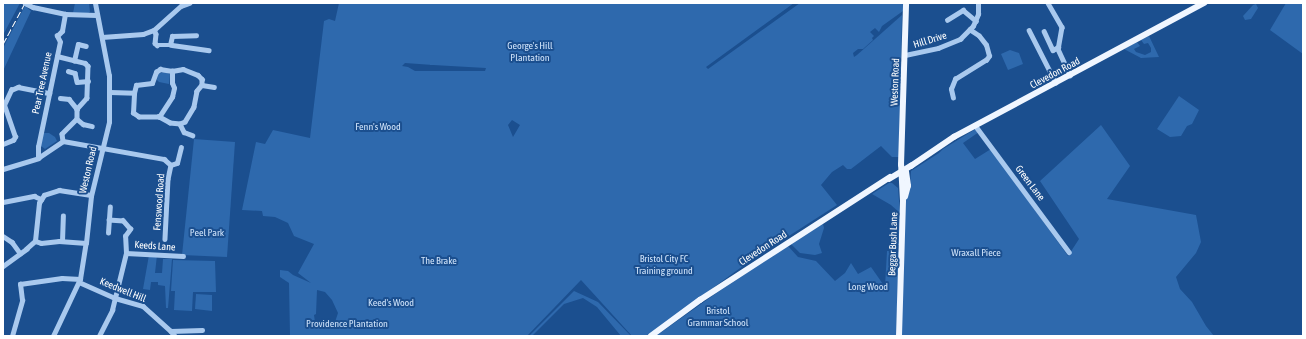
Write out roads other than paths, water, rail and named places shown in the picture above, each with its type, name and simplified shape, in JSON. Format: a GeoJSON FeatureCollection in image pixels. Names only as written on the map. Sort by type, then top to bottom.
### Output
{"type":"FeatureCollection","features":[{"type":"Feature","properties":{"kind":"main road","name":"Weston Road"},"geometry":{"type":"LineString","coordinates":[[903,168],[906,3]]}},
{"type":"Feature","properties":{"kind":"main road","name":"Clevedon Road"},"geometry":{"type":"LineString","coordinates":[[651,336],[700,300],[889,179],[903,168],[916,162],[975,125],[1070,76],[1204,3]]}},
{"type":"Feature","properties":{"kind":"main road","name":"Beggar Bush Lane"},"geometry":{"type":"LineString","coordinates":[[899,336],[903,168]]}},
{"type":"Feature","properties":{"kind":"main road","name":"Beggar Bush Lane"},"geometry":{"type":"LineString","coordinates":[[903,168],[908,186],[903,201]]}},
{"type":"Feature","properties":{"kind":"main road"},"geometry":{"type":"LineString","coordinates":[[889,179],[896,180],[903,184]]}},
{"type":"Feature","properties":{"kind":"street"},"geometry":{"type":"LineString","coordinates":[[25,3],[32,7],[65,14],[96,15]]}},
{"type":"Feature","properties":{"kind":"street","name":"Weston Road"},"geometry":{"type":"LineString","coordinates":[[52,336],[79,280],[86,243],[91,195],[109,122],[109,76],[102,37],[96,15],[95,3]]}},
{"type":"Feature","properties":{"kind":"street"},"geometry":{"type":"LineString","coordinates":[[102,37],[143,34],[154,30],[181,6],[189,3]]}},
{"type":"Feature","properties":{"kind":"street","name":"Hill Drive"},"geometry":{"type":"LineString","coordinates":[[905,55],[912,55],[960,39],[970,30],[976,21],[978,14],[978,3]]}},
{"type":"Feature","properties":{"kind":"street"},"geometry":{"type":"LineString","coordinates":[[1048,3],[1062,28],[1058,48],[1070,76]]}},
{"type":"Feature","properties":{"kind":"street","name":"Hill Drive"},"geometry":{"type":"LineString","coordinates":[[947,20],[952,14],[963,10],[976,21]]}},
{"type":"Feature","properties":{"kind":"street","name":"Pear Tree Avenue"},"geometry":{"type":"LineString","coordinates":[[38,158],[38,146],[60,42],[57,36],[62,31],[65,14]]}},
{"type":"Feature","properties":{"kind":"street"},"geometry":{"type":"LineString","coordinates":[[154,30],[156,34],[156,44],[159,46],[170,45],[209,50]]}},
{"type":"Feature","properties":{"kind":"street"},"geometry":{"type":"LineString","coordinates":[[951,95],[952,85],[955,79],[986,60],[989,56],[986,45],[979,36],[970,30]]}},
{"type":"Feature","properties":{"kind":"street"},"geometry":{"type":"LineString","coordinates":[[1029,30],[1056,83]]}},
{"type":"Feature","properties":{"kind":"street"},"geometry":{"type":"LineString","coordinates":[[1044,30],[1053,50],[1058,48]]}},
{"type":"Feature","properties":{"kind":"street"},"geometry":{"type":"LineString","coordinates":[[170,45],[172,36],[196,35]]}},
{"type":"Feature","properties":{"kind":"street"},"geometry":{"type":"LineString","coordinates":[[74,61],[74,48],[78,44],[86,46]]}},
{"type":"Feature","properties":{"kind":"street"},"geometry":{"type":"LineString","coordinates":[[57,56],[87,64],[88,98],[77,109]]}},
{"type":"Feature","properties":{"kind":"street"},"geometry":{"type":"LineString","coordinates":[[163,68],[172,71],[183,69],[198,75],[202,79],[202,85],[197,91],[194,107],[185,122],[180,124],[170,123],[159,116],[139,116],[131,114],[136,85],[152,83],[158,70],[163,68]]}},
{"type":"Feature","properties":{"kind":"street"},"geometry":{"type":"LineString","coordinates":[[68,71],[75,73],[76,85],[88,81]]}},
{"type":"Feature","properties":{"kind":"street"},"geometry":{"type":"LineString","coordinates":[[159,116],[172,97],[174,88],[172,83],[172,71]]}},
{"type":"Feature","properties":{"kind":"street"},"geometry":{"type":"LineString","coordinates":[[202,85],[214,87]]}},
{"type":"Feature","properties":{"kind":"street"},"geometry":{"type":"LineString","coordinates":[[3,144],[13,140],[15,137],[5,117],[4,102],[13,88],[18,87],[49,93]]}},
{"type":"Feature","properties":{"kind":"street"},"geometry":{"type":"LineString","coordinates":[[67,92],[68,99],[77,109],[77,119],[82,124],[92,126]]}},
{"type":"Feature","properties":{"kind":"street"},"geometry":{"type":"LineString","coordinates":[[110,92],[134,94]]}},
{"type":"Feature","properties":{"kind":"street"},"geometry":{"type":"LineString","coordinates":[[60,98],[68,99]]}},
{"type":"Feature","properties":{"kind":"street"},"geometry":{"type":"LineString","coordinates":[[3,169],[38,158],[63,141],[62,134],[77,119]]}},
{"type":"Feature","properties":{"kind":"street"},"geometry":{"type":"LineString","coordinates":[[180,124],[184,132],[192,135]]}},
{"type":"Feature","properties":{"kind":"street","name":"Green Lane"},"geometry":{"type":"LineString","coordinates":[[975,125],[1070,252]]}},
{"type":"Feature","properties":{"kind":"street","name":"Fenswood Road"},"geometry":{"type":"LineString","coordinates":[[63,141],[164,159],[171,165],[168,179],[165,239]]}},
{"type":"Feature","properties":{"kind":"street"},"geometry":{"type":"LineString","coordinates":[[171,165],[179,164],[181,150]]}},
{"type":"Feature","properties":{"kind":"street"},"geometry":{"type":"LineString","coordinates":[[3,266],[31,246],[35,241],[41,199],[47,193],[59,190],[91,195]]}},
{"type":"Feature","properties":{"kind":"street"},"geometry":{"type":"LineString","coordinates":[[3,202],[34,196],[41,199]]}},
{"type":"Feature","properties":{"kind":"street"},"geometry":{"type":"LineString","coordinates":[[108,233],[110,207]]}},
{"type":"Feature","properties":{"kind":"street"},"geometry":{"type":"LineString","coordinates":[[62,216],[62,241]]}},
{"type":"Feature","properties":{"kind":"street"},"geometry":{"type":"LineString","coordinates":[[99,336],[112,310],[126,253],[125,236],[131,231],[123,221],[108,220]]}},
{"type":"Feature","properties":{"kind":"street"},"geometry":{"type":"LineString","coordinates":[[3,236],[12,242],[20,253]]}},
{"type":"Feature","properties":{"kind":"street"},"geometry":{"type":"LineString","coordinates":[[35,241],[41,243],[62,241],[86,243]]}},
{"type":"Feature","properties":{"kind":"street","name":"Keeds Lane"},"geometry":{"type":"LineString","coordinates":[[126,253],[183,256]]}},
{"type":"Feature","properties":{"kind":"street"},"geometry":{"type":"LineString","coordinates":[[12,336],[22,300],[20,284],[62,278],[79,280]]}},
{"type":"Feature","properties":{"kind":"street","name":"Keedwell Hill"},"geometry":{"type":"LineString","coordinates":[[79,280],[115,298],[143,306],[175,336]]}},
{"type":"Feature","properties":{"kind":"street"},"geometry":{"type":"LineString","coordinates":[[171,331],[202,330]]}},
{"type":"Feature","properties":{"kind":"railway"},"geometry":{"type":"LineString","coordinates":[[3,44],[25,3]]}},
{"type":"Feature","properties":{"kind":"park label","name":"George's Hill Plantation"},"geometry":{"type":"Point","coordinates":[530,50]}},
{"type":"Feature","properties":{"kind":"park label","name":"Fenn's Wood"},"geometry":{"type":"Point","coordinates":[378,127]}},
{"type":"Feature","properties":{"kind":"park label","name":"Peel Park"},"geometry":{"type":"Point","coordinates":[207,233]}},
{"type":"Feature","properties":{"kind":"park label","name":"Wraxall Piece"},"geometry":{"type":"Point","coordinates":[976,253]}},
{"type":"Feature","properties":{"kind":"park label","name":"The Brake"},"geometry":{"type":"Point","coordinates":[439,261]}},
{"type":"Feature","properties":{"kind":"park label","name":"Bristol City FC Training ground"},"geometry":{"type":"Point","coordinates":[664,264]}},
{"type":"Feature","properties":{"kind":"park label","name":"Long Wood"},"geometry":{"type":"Point","coordinates":[868,287]}},
{"type":"Feature","properties":{"kind":"park label","name":"Keed's Wood"},"geometry":{"type":"Point","coordinates":[391,303]}},
{"type":"Feature","properties":{"kind":"park label","name":"Bristol Grammar School"},"geometry":{"type":"Point","coordinates":[718,316]}},
{"type":"Feature","properties":{"kind":"park label","name":"Providence Plantation"},"geometry":{"type":"Point","coordinates":[347,324]}}]}
